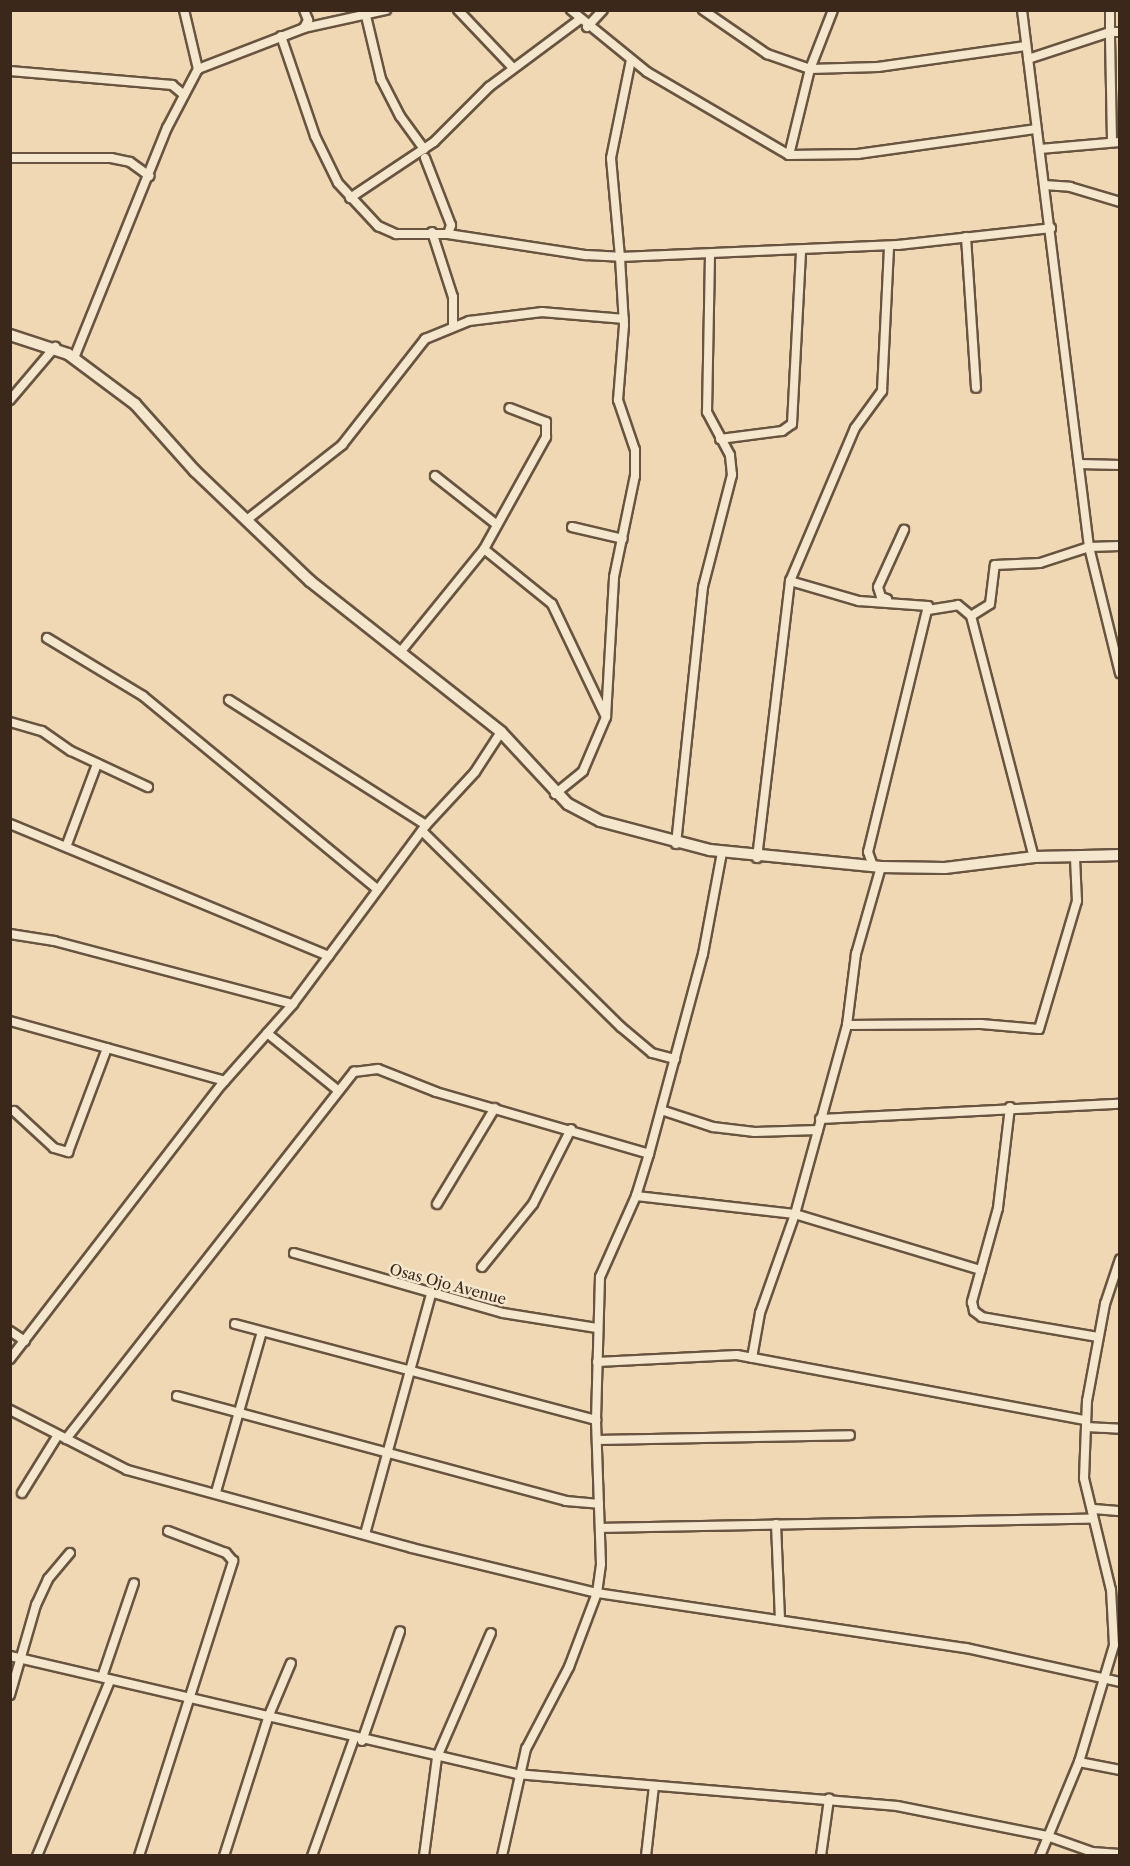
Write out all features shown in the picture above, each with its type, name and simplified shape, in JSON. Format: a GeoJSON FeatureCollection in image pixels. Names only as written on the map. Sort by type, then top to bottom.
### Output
{"type":"FeatureCollection","features":[{"type":"Feature","properties":{"kind":"street"},"geometry":{"type":"LineString","coordinates":[[184,10],[198,69]]}},
{"type":"Feature","properties":{"kind":"street"},"geometry":{"type":"LineString","coordinates":[[304,10],[308,20],[304,28]]}},
{"type":"Feature","properties":{"kind":"street"},"geometry":{"type":"LineString","coordinates":[[74,358],[183,94],[198,69],[304,28],[386,10]]}},
{"type":"Feature","properties":{"kind":"street"},"geometry":{"type":"LineString","coordinates":[[458,10],[512,67]]}},
{"type":"Feature","properties":{"kind":"street"},"geometry":{"type":"LineString","coordinates":[[571,10],[587,27],[631,60],[789,155],[858,154],[1036,129]]}},
{"type":"Feature","properties":{"kind":"street"},"geometry":{"type":"LineString","coordinates":[[587,27],[603,10]]}},
{"type":"Feature","properties":{"kind":"street"},"geometry":{"type":"LineString","coordinates":[[703,10],[767,54],[810,69],[878,67],[1026,46]]}},
{"type":"Feature","properties":{"kind":"street"},"geometry":{"type":"LineString","coordinates":[[789,155],[810,69],[833,10]]}},
{"type":"Feature","properties":{"kind":"street"},"geometry":{"type":"LineString","coordinates":[[1022,10],[1036,129],[1051,228],[1089,548],[1119,673]]}},
{"type":"Feature","properties":{"kind":"street"},"geometry":{"type":"LineString","coordinates":[[1040,149],[1116,142],[1110,10]]}},
{"type":"Feature","properties":{"kind":"street"},"geometry":{"type":"LineString","coordinates":[[366,16],[381,79],[400,116],[425,153],[451,225],[448,234]]}},
{"type":"Feature","properties":{"kind":"street"},"geometry":{"type":"LineString","coordinates":[[350,198],[425,153],[512,67],[579,20]]}},
{"type":"Feature","properties":{"kind":"street"},"geometry":{"type":"LineString","coordinates":[[1028,59],[1110,32],[1119,32]]}},
{"type":"Feature","properties":{"kind":"street"},"geometry":{"type":"LineString","coordinates":[[281,36],[315,136],[350,198],[386,232],[432,232],[620,256],[710,255],[889,246],[1051,228]]}},
{"type":"Feature","properties":{"kind":"street"},"geometry":{"type":"LineString","coordinates":[[555,794],[583,771],[606,717],[614,577],[635,476],[635,450],[618,400],[624,319],[611,158],[631,60]]}},
{"type":"Feature","properties":{"kind":"street"},"geometry":{"type":"LineString","coordinates":[[10,71],[172,86],[183,94]]}},
{"type":"Feature","properties":{"kind":"street"},"geometry":{"type":"LineString","coordinates":[[10,158],[111,158],[130,162],[149,176]]}},
{"type":"Feature","properties":{"kind":"street"},"geometry":{"type":"LineString","coordinates":[[1044,185],[1070,187],[1119,202]]}},
{"type":"Feature","properties":{"kind":"street"},"geometry":{"type":"LineString","coordinates":[[432,232],[453,297],[453,325]]}},
{"type":"Feature","properties":{"kind":"street"},"geometry":{"type":"LineString","coordinates":[[966,237],[976,388]]}},
{"type":"Feature","properties":{"kind":"street"},"geometry":{"type":"LineString","coordinates":[[757,858],[790,581],[855,428],[882,391],[889,246]]}},
{"type":"Feature","properties":{"kind":"street"},"geometry":{"type":"LineString","coordinates":[[720,439],[782,431],[792,424],[801,250]]}},
{"type":"Feature","properties":{"kind":"street"},"geometry":{"type":"LineString","coordinates":[[676,844],[703,587],[732,475],[730,455],[707,412],[710,255]]}},
{"type":"Feature","properties":{"kind":"street"},"geometry":{"type":"LineString","coordinates":[[248,519],[342,445],[420,342],[453,325],[542,312],[624,319]]}},
{"type":"Feature","properties":{"kind":"street"},"geometry":{"type":"LineString","coordinates":[[10,335],[56,347],[135,404],[195,471],[248,519],[310,581],[402,650],[501,732],[555,794],[600,821],[676,844],[757,858],[877,867],[945,867],[1034,857],[1075,858],[1119,855]]}},
{"type":"Feature","properties":{"kind":"street"},"geometry":{"type":"LineString","coordinates":[[10,400],[56,347]]}},
{"type":"Feature","properties":{"kind":"street"},"geometry":{"type":"LineString","coordinates":[[402,650],[484,549],[537,454],[548,425],[510,408]]}},
{"type":"Feature","properties":{"kind":"street"},"geometry":{"type":"LineString","coordinates":[[1079,464],[1119,465]]}},
{"type":"Feature","properties":{"kind":"street"},"geometry":{"type":"LineString","coordinates":[[435,476],[497,525]]}},
{"type":"Feature","properties":{"kind":"street"},"geometry":{"type":"LineString","coordinates":[[572,527],[623,539]]}},
{"type":"Feature","properties":{"kind":"street"},"geometry":{"type":"LineString","coordinates":[[894,601],[880,597],[878,587],[904,530]]}},
{"type":"Feature","properties":{"kind":"street"},"geometry":{"type":"LineString","coordinates":[[971,616],[990,604],[995,565],[1040,563],[1089,548],[1119,546]]}},
{"type":"Feature","properties":{"kind":"street"},"geometry":{"type":"LineString","coordinates":[[484,549],[552,604],[606,717]]}},
{"type":"Feature","properties":{"kind":"street"},"geometry":{"type":"LineString","coordinates":[[790,581],[859,601],[923,603],[928,610]]}},
{"type":"Feature","properties":{"kind":"street"},"geometry":{"type":"LineString","coordinates":[[928,610],[958,605],[971,616],[1034,857]]}},
{"type":"Feature","properties":{"kind":"street"},"geometry":{"type":"LineString","coordinates":[[752,1358],[760,1313],[795,1214],[847,1025],[856,954],[877,867],[868,852],[911,661],[928,610]]}},
{"type":"Feature","properties":{"kind":"street"},"geometry":{"type":"LineString","coordinates":[[47,638],[143,696],[376,888]]}},
{"type":"Feature","properties":{"kind":"street"},"geometry":{"type":"LineString","coordinates":[[229,700],[424,828],[621,1027],[652,1053],[675,1059]]}},
{"type":"Feature","properties":{"kind":"street"},"geometry":{"type":"LineString","coordinates":[[10,722],[42,731],[97,764],[148,788]]}},
{"type":"Feature","properties":{"kind":"street"},"geometry":{"type":"LineString","coordinates":[[10,1359],[225,1080],[293,1004],[376,888],[424,828],[475,772],[501,732]]}},
{"type":"Feature","properties":{"kind":"street"},"geometry":{"type":"LineString","coordinates":[[66,847],[97,764]]}},
{"type":"Feature","properties":{"kind":"street"},"geometry":{"type":"LineString","coordinates":[[10,824],[329,956]]}},
{"type":"Feature","properties":{"kind":"street"},"geometry":{"type":"LineString","coordinates":[[502,1856],[517,1774],[569,1667],[597,1593],[601,1528],[596,1420],[600,1277],[636,1196],[649,1154],[703,954],[722,852]]}},
{"type":"Feature","properties":{"kind":"street"},"geometry":{"type":"LineString","coordinates":[[847,1025],[981,1024],[1039,1029],[1077,901],[1075,858]]}},
{"type":"Feature","properties":{"kind":"street"},"geometry":{"type":"LineString","coordinates":[[10,934],[54,940],[293,1004]]}},
{"type":"Feature","properties":{"kind":"street"},"geometry":{"type":"LineString","coordinates":[[10,1021],[225,1080]]}},
{"type":"Feature","properties":{"kind":"street"},"geometry":{"type":"LineString","coordinates":[[267,1033],[339,1091]]}},
{"type":"Feature","properties":{"kind":"street"},"geometry":{"type":"LineString","coordinates":[[14,1111],[54,1148],[68,1152],[107,1048]]}},
{"type":"Feature","properties":{"kind":"street"},"geometry":{"type":"LineString","coordinates":[[66,1439],[354,1072],[378,1069],[495,1108],[649,1154]]}},
{"type":"Feature","properties":{"kind":"street"},"geometry":{"type":"LineString","coordinates":[[820,1119],[1010,1107],[1119,1104]]}},
{"type":"Feature","properties":{"kind":"street"},"geometry":{"type":"LineString","coordinates":[[1010,1107],[998,1208],[972,1302],[982,1317],[1098,1337]]}},
{"type":"Feature","properties":{"kind":"street"},"geometry":{"type":"LineString","coordinates":[[437,1204],[495,1108]]}},
{"type":"Feature","properties":{"kind":"street"},"geometry":{"type":"LineString","coordinates":[[661,1110],[723,1128],[818,1130]]}},
{"type":"Feature","properties":{"kind":"street"},"geometry":{"type":"LineString","coordinates":[[482,1267],[533,1204],[571,1129]]}},
{"type":"Feature","properties":{"kind":"street"},"geometry":{"type":"LineString","coordinates":[[636,1196],[795,1214],[981,1270]]}},
{"type":"Feature","properties":{"kind":"street","name":"Osas Ojo Avenue"},"geometry":{"type":"LineString","coordinates":[[294,1253],[503,1313],[597,1328]]}},
{"type":"Feature","properties":{"kind":"street"},"geometry":{"type":"LineString","coordinates":[[1040,1856],[1079,1762],[1107,1677],[1114,1645],[1115,1591],[1092,1519],[1095,1509],[1084,1478],[1086,1423],[1098,1337],[1119,1259]]}},
{"type":"Feature","properties":{"kind":"street"},"geometry":{"type":"LineString","coordinates":[[365,1534],[412,1372],[431,1294]]}},
{"type":"Feature","properties":{"kind":"street"},"geometry":{"type":"LineString","coordinates":[[235,1324],[596,1420]]}},
{"type":"Feature","properties":{"kind":"street"},"geometry":{"type":"LineString","coordinates":[[10,1330],[25,1341]]}},
{"type":"Feature","properties":{"kind":"street"},"geometry":{"type":"LineString","coordinates":[[216,1492],[262,1332]]}},
{"type":"Feature","properties":{"kind":"street"},"geometry":{"type":"LineString","coordinates":[[597,1362],[691,1355],[752,1358],[1119,1429]]}},
{"type":"Feature","properties":{"kind":"street"},"geometry":{"type":"LineString","coordinates":[[177,1396],[566,1501],[599,1504]]}},
{"type":"Feature","properties":{"kind":"street"},"geometry":{"type":"LineString","coordinates":[[10,1410],[127,1470],[597,1593],[966,1648],[1107,1677],[1119,1682]]}},
{"type":"Feature","properties":{"kind":"street"},"geometry":{"type":"LineString","coordinates":[[22,1493],[58,1435]]}},
{"type":"Feature","properties":{"kind":"street"},"geometry":{"type":"LineString","coordinates":[[597,1440],[850,1435]]}},
{"type":"Feature","properties":{"kind":"street"},"geometry":{"type":"LineString","coordinates":[[1095,1509],[1119,1511]]}},
{"type":"Feature","properties":{"kind":"street"},"geometry":{"type":"LineString","coordinates":[[601,1528],[1092,1519]]}},
{"type":"Feature","properties":{"kind":"street"},"geometry":{"type":"LineString","coordinates":[[776,1524],[780,1620]]}},
{"type":"Feature","properties":{"kind":"street"},"geometry":{"type":"LineString","coordinates":[[139,1856],[185,1699],[232,1561],[226,1553],[168,1531]]}},
{"type":"Feature","properties":{"kind":"street"},"geometry":{"type":"LineString","coordinates":[[10,1695],[36,1605],[48,1579],[70,1553]]}},
{"type":"Feature","properties":{"kind":"street"},"geometry":{"type":"LineString","coordinates":[[102,1677],[134,1583]]}},
{"type":"Feature","properties":{"kind":"street"},"geometry":{"type":"LineString","coordinates":[[312,1856],[400,1631]]}},
{"type":"Feature","properties":{"kind":"street"},"geometry":{"type":"LineString","coordinates":[[424,1856],[437,1757],[491,1633]]}},
{"type":"Feature","properties":{"kind":"street"},"geometry":{"type":"LineString","coordinates":[[10,1656],[185,1699],[269,1714],[358,1740],[517,1774],[897,1806],[1047,1836],[1092,1852],[1119,1854]]}},
{"type":"Feature","properties":{"kind":"street"},"geometry":{"type":"LineString","coordinates":[[224,1856],[269,1714],[291,1663]]}},
{"type":"Feature","properties":{"kind":"street"},"geometry":{"type":"LineString","coordinates":[[37,1856],[110,1681]]}},
{"type":"Feature","properties":{"kind":"street"},"geometry":{"type":"LineString","coordinates":[[1079,1762],[1119,1770]]}},
{"type":"Feature","properties":{"kind":"street"},"geometry":{"type":"LineString","coordinates":[[646,1856],[654,1786]]}},
{"type":"Feature","properties":{"kind":"street"},"geometry":{"type":"LineString","coordinates":[[821,1856],[829,1799]]}}]}
